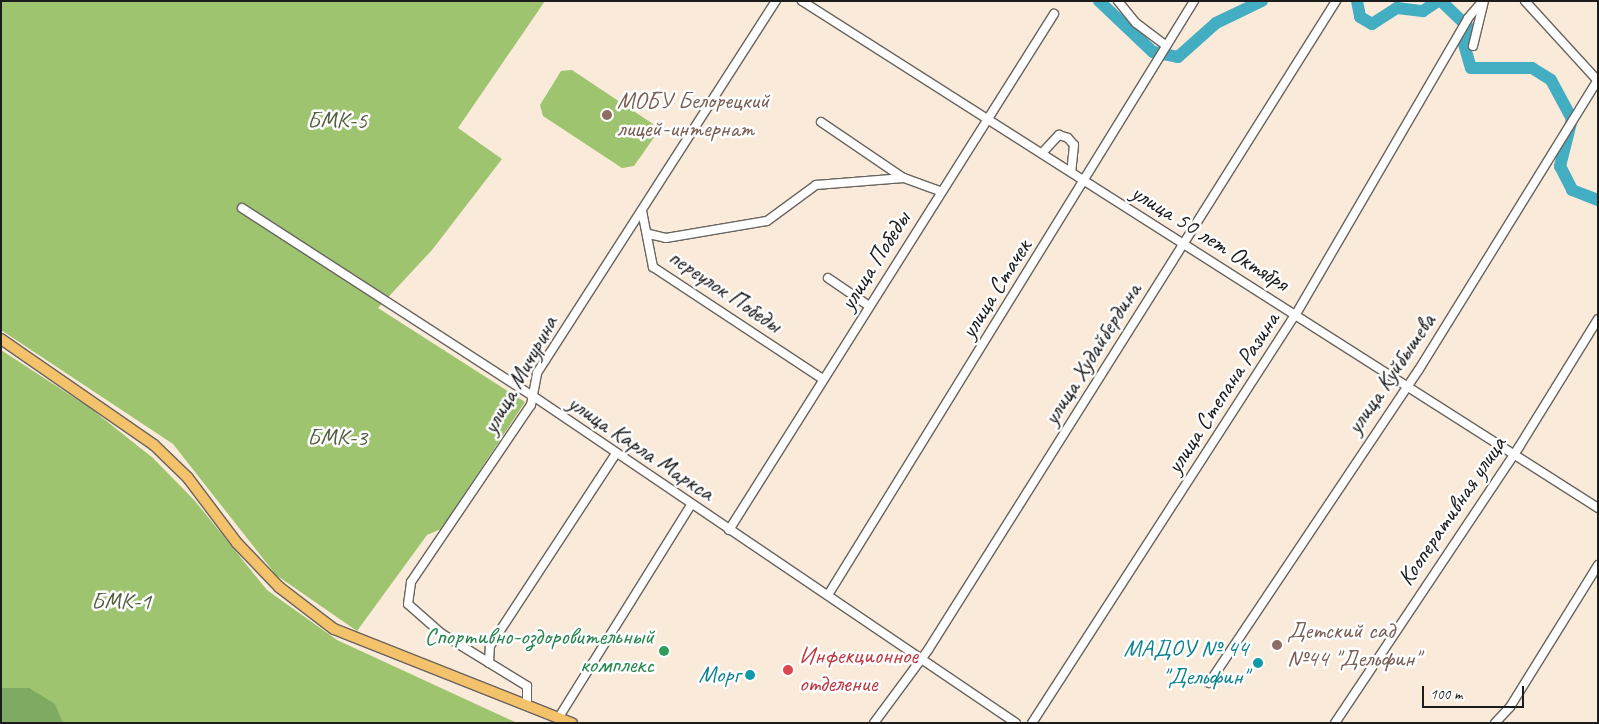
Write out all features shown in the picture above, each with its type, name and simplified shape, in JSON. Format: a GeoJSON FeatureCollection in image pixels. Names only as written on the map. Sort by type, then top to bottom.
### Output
{"type":"FeatureCollection","features":[{"type":"Feature","properties":{"kind":"main road"},"geometry":{"type":"LineString","coordinates":[[1,339],[154,445],[188,478],[237,543],[279,587],[334,629],[572,723]]}},
{"type":"Feature","properties":{"kind":"street","name":"улица Мичурина"},"geometry":{"type":"LineString","coordinates":[[527,706],[527,686],[442,634],[408,604],[411,582],[533,396],[537,373],[776,1]]}},
{"type":"Feature","properties":{"kind":"street","name":"улица 50 лет Октября"},"geometry":{"type":"LineString","coordinates":[[802,1],[1185,243],[1598,508]]}},
{"type":"Feature","properties":{"kind":"street"},"geometry":{"type":"LineString","coordinates":[[1118,1],[1136,23],[1166,46]]}},
{"type":"Feature","properties":{"kind":"street","name":"улица Стачек"},"geometry":{"type":"LineString","coordinates":[[828,595],[1085,181],[1194,1]]}},
{"type":"Feature","properties":{"kind":"street","name":"улица Худайбердина"},"geometry":{"type":"LineString","coordinates":[[874,723],[919,657],[928,650],[1336,1]]}},
{"type":"Feature","properties":{"kind":"street"},"geometry":{"type":"LineString","coordinates":[[1473,46],[1484,1]]}},
{"type":"Feature","properties":{"kind":"street","name":"улица Степана Разина"},"geometry":{"type":"LineString","coordinates":[[1032,723],[1296,314],[1468,18],[1484,1]]}},
{"type":"Feature","properties":{"kind":"street"},"geometry":{"type":"LineString","coordinates":[[1525,1],[1598,81]]}},
{"type":"Feature","properties":{"kind":"street","name":"улица Победы"},"geometry":{"type":"LineString","coordinates":[[729,530],[940,192],[989,120],[1054,14]]}},
{"type":"Feature","properties":{"kind":"street","name":"улица Куйбышева"},"geometry":{"type":"LineString","coordinates":[[1208,683],[1406,385],[1598,81]]}},
{"type":"Feature","properties":{"kind":"street"},"geometry":{"type":"LineString","coordinates":[[821,122],[904,178],[940,192]]}},
{"type":"Feature","properties":{"kind":"street"},"geometry":{"type":"LineString","coordinates":[[1042,153],[1059,136],[1068,138],[1074,145],[1071,172]]}},
{"type":"Feature","properties":{"kind":"street"},"geometry":{"type":"LineString","coordinates":[[650,234],[666,238],[767,221],[816,185],[904,178]]}},
{"type":"Feature","properties":{"kind":"street","name":"улица Карла Маркса"},"geometry":{"type":"LineString","coordinates":[[242,208],[533,396],[614,455],[828,595],[1016,723]]}},
{"type":"Feature","properties":{"kind":"street","name":"переулок Победы"},"geometry":{"type":"LineString","coordinates":[[642,211],[650,234],[652,267],[824,379]]}},
{"type":"Feature","properties":{"kind":"street"},"geometry":{"type":"LineString","coordinates":[[828,278],[869,306]]}},
{"type":"Feature","properties":{"kind":"street","name":"Кооперативная улица"},"geometry":{"type":"LineString","coordinates":[[1335,723],[1598,319]]}},
{"type":"Feature","properties":{"kind":"street"},"geometry":{"type":"LineString","coordinates":[[489,663],[490,646],[614,455]]}},
{"type":"Feature","properties":{"kind":"street"},"geometry":{"type":"LineString","coordinates":[[559,717],[691,505]]}},
{"type":"Feature","properties":{"kind":"street"},"geometry":{"type":"LineString","coordinates":[[1495,723],[1510,707],[1598,565]]}},
{"type":"Feature","properties":{"kind":"green space"},"geometry":{"type":"Polygon","coordinates":[[[1,1],[545,1],[458,128],[502,159],[432,250],[378,308],[525,402],[441,529],[427,535],[357,631],[276,575],[173,444],[1,330],[1,1]]]}},
{"type":"Feature","properties":{"kind":"green space"},"geometry":{"type":"Polygon","coordinates":[[[572,70],[653,124],[655,136],[634,166],[622,168],[543,116],[540,105],[561,71],[572,70]]]}},
{"type":"Feature","properties":{"kind":"green space","name":"БМК-1"},"geometry":{"type":"Polygon","coordinates":[[[1,350],[90,408],[153,458],[195,501],[267,590],[337,640],[517,723],[1,723],[1,350]]]}},
{"type":"Feature","properties":{"kind":"green space"},"geometry":{"type":"Polygon","coordinates":[[[1,688],[29,688],[55,704],[63,723],[1,723],[1,688]]]}},
{"type":"Feature","properties":{"kind":"waterway"},"geometry":{"type":"LineString","coordinates":[[1099,1],[1153,52],[1178,57],[1216,23],[1262,1]]}},
{"type":"Feature","properties":{"kind":"waterway"},"geometry":{"type":"LineString","coordinates":[[1357,1],[1360,17],[1372,24],[1397,8],[1423,11],[1438,1]]}},
{"type":"Feature","properties":{"kind":"waterway"},"geometry":{"type":"LineString","coordinates":[[1441,1],[1470,29],[1464,44],[1471,68],[1532,68],[1551,80],[1572,119],[1560,166],[1572,190],[1598,200]]}},
{"type":"Feature","properties":{"kind":"place","name":"МОБУ Белорецкий лицей-интернат"},"geometry":{"type":"Point","coordinates":[607,115]}},
{"type":"Feature","properties":{"kind":"place","name":"Детский сад №44 \"Дельфин\""},"geometry":{"type":"Point","coordinates":[1277,645]}},
{"type":"Feature","properties":{"kind":"place","name":"Спортивно-оздоровительный комплекс"},"geometry":{"type":"Point","coordinates":[664,651]}},
{"type":"Feature","properties":{"kind":"place","name":"МАДОУ № 44 \"Дельфин\""},"geometry":{"type":"Point","coordinates":[1258,663]}},
{"type":"Feature","properties":{"kind":"place","name":"Инфекционное отделение"},"geometry":{"type":"Point","coordinates":[788,670]}},
{"type":"Feature","properties":{"kind":"place","name":"Морг"},"geometry":{"type":"Point","coordinates":[750,675]}},
{"type":"Feature","properties":{"kind":"park label","name":"БМК-5"},"geometry":{"type":"Point","coordinates":[337,121]}},
{"type":"Feature","properties":{"kind":"park label","name":"БМК-3"},"geometry":{"type":"Point","coordinates":[337,438]}}]}
